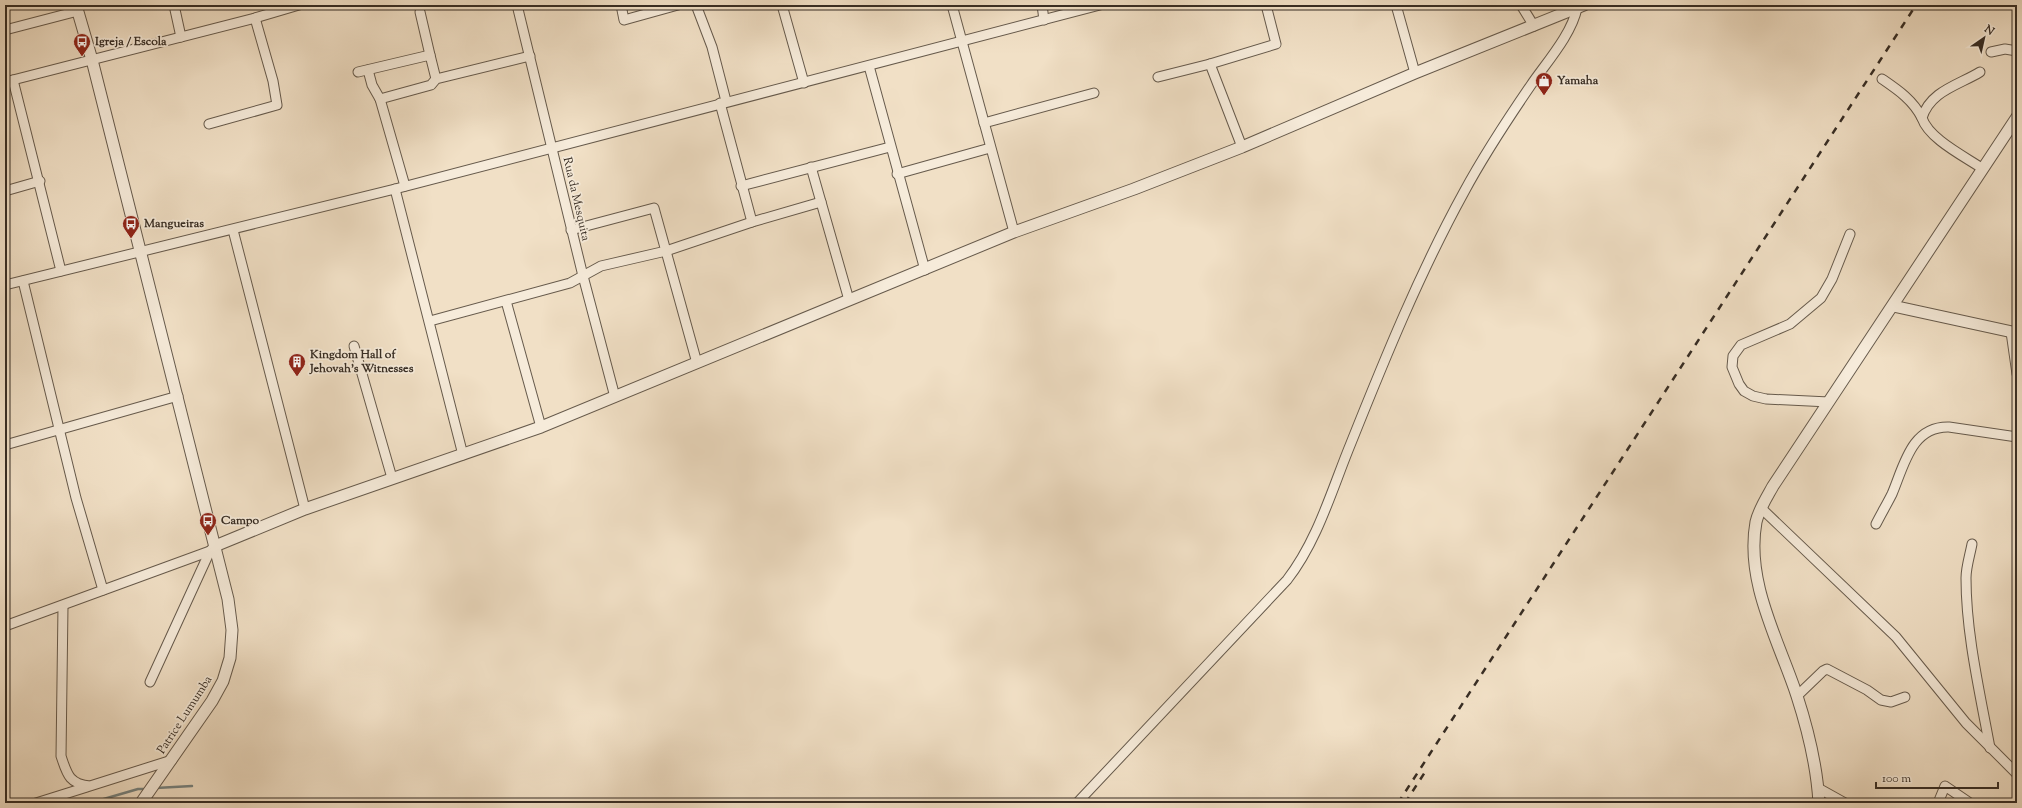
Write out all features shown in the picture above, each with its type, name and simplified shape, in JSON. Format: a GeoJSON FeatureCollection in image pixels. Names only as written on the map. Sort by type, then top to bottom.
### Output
{"type":"FeatureCollection","features":[{"type":"Feature","properties":{"kind":"street"},"geometry":{"type":"LineString","coordinates":[[174,5],[181,37]]}},
{"type":"Feature","properties":{"kind":"street"},"geometry":{"type":"LineString","coordinates":[[62,271],[40,181],[9,81],[255,18],[271,9],[299,5]]}},
{"type":"Feature","properties":{"kind":"street","name":"Rua da Mesquita"},"geometry":{"type":"LineString","coordinates":[[517,5],[571,230],[615,397]]}},
{"type":"Feature","properties":{"kind":"street"},"geometry":{"type":"LineString","coordinates":[[621,5],[624,20],[678,5]]}},
{"type":"Feature","properties":{"kind":"street"},"geometry":{"type":"LineString","coordinates":[[696,5],[712,47],[741,186],[752,222]]}},
{"type":"Feature","properties":{"kind":"street"},"geometry":{"type":"LineString","coordinates":[[782,5],[804,83]]}},
{"type":"Feature","properties":{"kind":"street"},"geometry":{"type":"LineString","coordinates":[[952,5],[1014,232]]}},
{"type":"Feature","properties":{"kind":"street"},"geometry":{"type":"LineString","coordinates":[[1042,5],[1044,20]]}},
{"type":"Feature","properties":{"kind":"street"},"geometry":{"type":"LineString","coordinates":[[5,285],[234,230],[395,189],[723,102],[804,83],[1100,5]]}},
{"type":"Feature","properties":{"kind":"street"},"geometry":{"type":"LineString","coordinates":[[1158,77],[1210,64],[1276,44],[1266,5]]}},
{"type":"Feature","properties":{"kind":"street"},"geometry":{"type":"LineString","coordinates":[[1396,5],[1414,73]]}},
{"type":"Feature","properties":{"kind":"street"},"geometry":{"type":"LineString","coordinates":[[1521,5],[1534,26]]}},
{"type":"Feature","properties":{"kind":"street"},"geometry":{"type":"LineString","coordinates":[[5,626],[63,606],[213,548],[305,509],[541,427],[1014,232],[1134,190],[1242,147],[1414,73],[1534,26],[1580,6]]}},
{"type":"Feature","properties":{"kind":"street"},"geometry":{"type":"LineString","coordinates":[[1077,803],[1287,580],[1301,561],[1314,536],[1351,442],[1423,272],[1464,192],[1493,141],[1560,43],[1580,6]]}},
{"type":"Feature","properties":{"kind":"street"},"geometry":{"type":"LineString","coordinates":[[5,30],[77,8]]}},
{"type":"Feature","properties":{"kind":"street","name":"Patrice Lumumba"},"geometry":{"type":"LineString","coordinates":[[77,8],[142,252],[178,396],[213,548],[231,612],[232,630],[230,658],[223,681],[212,701],[144,799]]}},
{"type":"Feature","properties":{"kind":"street"},"geometry":{"type":"LineString","coordinates":[[420,12],[436,79]]}},
{"type":"Feature","properties":{"kind":"street"},"geometry":{"type":"LineString","coordinates":[[209,124],[277,105],[273,81],[255,18]]}},
{"type":"Feature","properties":{"kind":"street"},"geometry":{"type":"LineString","coordinates":[[1991,52],[2005,50],[2017,51]]}},
{"type":"Feature","properties":{"kind":"street"},"geometry":{"type":"LineString","coordinates":[[358,72],[430,55]]}},
{"type":"Feature","properties":{"kind":"street"},"geometry":{"type":"LineString","coordinates":[[380,99],[431,85],[436,79],[530,56]]}},
{"type":"Feature","properties":{"kind":"street"},"geometry":{"type":"LineString","coordinates":[[1210,64],[1242,147]]}},
{"type":"Feature","properties":{"kind":"street"},"geometry":{"type":"LineString","coordinates":[[869,66],[924,270]]}},
{"type":"Feature","properties":{"kind":"street"},"geometry":{"type":"LineString","coordinates":[[368,70],[372,85],[380,99],[405,186]]}},
{"type":"Feature","properties":{"kind":"street"},"geometry":{"type":"LineString","coordinates":[[1922,118],[1928,105],[1944,89],[1980,72]]}},
{"type":"Feature","properties":{"kind":"street"},"geometry":{"type":"LineString","coordinates":[[1882,79],[1916,106],[1925,126],[1937,137],[1983,169]]}},
{"type":"Feature","properties":{"kind":"street"},"geometry":{"type":"LineString","coordinates":[[984,123],[1094,93]]}},
{"type":"Feature","properties":{"kind":"street"},"geometry":{"type":"LineString","coordinates":[[1820,803],[1797,696],[1773,632],[1758,580],[1755,542],[1756,522],[1761,508],[1773,486],[2017,117]]}},
{"type":"Feature","properties":{"kind":"street"},"geometry":{"type":"LineString","coordinates":[[741,186],[890,147]]}},
{"type":"Feature","properties":{"kind":"street"},"geometry":{"type":"LineString","coordinates":[[897,174],[990,148]]}},
{"type":"Feature","properties":{"kind":"street"},"geometry":{"type":"LineString","coordinates":[[811,167],[849,300]]}},
{"type":"Feature","properties":{"kind":"street"},"geometry":{"type":"LineString","coordinates":[[5,191],[40,181]]}},
{"type":"Feature","properties":{"kind":"street"},"geometry":{"type":"LineString","coordinates":[[395,189],[430,321],[463,455]]}},
{"type":"Feature","properties":{"kind":"street"},"geometry":{"type":"LineString","coordinates":[[430,321],[570,283],[589,271],[601,266],[666,251],[752,222],[821,202]]}},
{"type":"Feature","properties":{"kind":"street"},"geometry":{"type":"LineString","coordinates":[[571,230],[654,208],[697,363]]}},
{"type":"Feature","properties":{"kind":"street"},"geometry":{"type":"LineString","coordinates":[[234,230],[305,509]]}},
{"type":"Feature","properties":{"kind":"street"},"geometry":{"type":"LineString","coordinates":[[1829,402],[1766,399],[1753,396],[1744,391],[1739,384],[1732,367],[1732,356],[1741,345],[1790,324],[1821,298],[1832,279],[1850,234]]}},
{"type":"Feature","properties":{"kind":"street"},"geometry":{"type":"LineString","coordinates":[[23,281],[76,498],[103,590]]}},
{"type":"Feature","properties":{"kind":"street"},"geometry":{"type":"LineString","coordinates":[[506,301],[541,427]]}},
{"type":"Feature","properties":{"kind":"street"},"geometry":{"type":"LineString","coordinates":[[1893,306],[2014,332],[2017,374]]}},
{"type":"Feature","properties":{"kind":"street"},"geometry":{"type":"LineString","coordinates":[[354,346],[392,478]]}},
{"type":"Feature","properties":{"kind":"street"},"geometry":{"type":"LineString","coordinates":[[5,445],[178,396]]}},
{"type":"Feature","properties":{"kind":"street"},"geometry":{"type":"LineString","coordinates":[[1876,524],[1892,495],[1906,457],[1917,441],[1927,431],[1939,426],[2017,438]]}},
{"type":"Feature","properties":{"kind":"street"},"geometry":{"type":"LineString","coordinates":[[1761,508],[1896,637],[1966,723],[2017,774]]}},
{"type":"Feature","properties":{"kind":"street"},"geometry":{"type":"LineString","coordinates":[[1972,544],[1966,576],[1968,606],[1976,670],[1990,748]]}},
{"type":"Feature","properties":{"kind":"street"},"geometry":{"type":"LineString","coordinates":[[150,682],[213,548]]}},
{"type":"Feature","properties":{"kind":"street"},"geometry":{"type":"LineString","coordinates":[[63,606],[61,756],[67,775],[79,785],[90,786]]}},
{"type":"Feature","properties":{"kind":"street"},"geometry":{"type":"LineString","coordinates":[[1797,696],[1824,671],[1827,670],[1867,690],[1881,700],[1890,702],[1906,697]]}},
{"type":"Feature","properties":{"kind":"street"},"geometry":{"type":"LineString","coordinates":[[36,803],[172,760]]}},
{"type":"Feature","properties":{"kind":"street"},"geometry":{"type":"LineString","coordinates":[[1938,803],[1945,786],[1970,803]]}},
{"type":"Feature","properties":{"kind":"street"},"geometry":{"type":"LineString","coordinates":[[1818,788],[1845,803]]}},
{"type":"Feature","properties":{"kind":"waterway"},"geometry":{"type":"LineString","coordinates":[[156,788],[192,786]]}},
{"type":"Feature","properties":{"kind":"waterway"},"geometry":{"type":"LineString","coordinates":[[90,803],[138,789],[147,789]]}},
{"type":"Feature","properties":{"kind":"railway"},"geometry":{"type":"LineString","coordinates":[[1398,803],[1916,5]]}},
{"type":"Feature","properties":{"kind":"railway"},"geometry":{"type":"LineString","coordinates":[[1405,803],[1427,769]]}},
{"type":"Feature","properties":{"kind":"place","name":"Igreja / Escola"},"geometry":{"type":"Point","coordinates":[82,57]}},
{"type":"Feature","properties":{"kind":"place","name":"Yamaha"},"geometry":{"type":"Point","coordinates":[1544,96]}},
{"type":"Feature","properties":{"kind":"place","name":"Mangueiras"},"geometry":{"type":"Point","coordinates":[131,239]}},
{"type":"Feature","properties":{"kind":"place","name":"Kingdom Hall of Jehovah's Witnesses"},"geometry":{"type":"Point","coordinates":[297,377]}},
{"type":"Feature","properties":{"kind":"place","name":"Campo"},"geometry":{"type":"Point","coordinates":[208,536]}}]}
